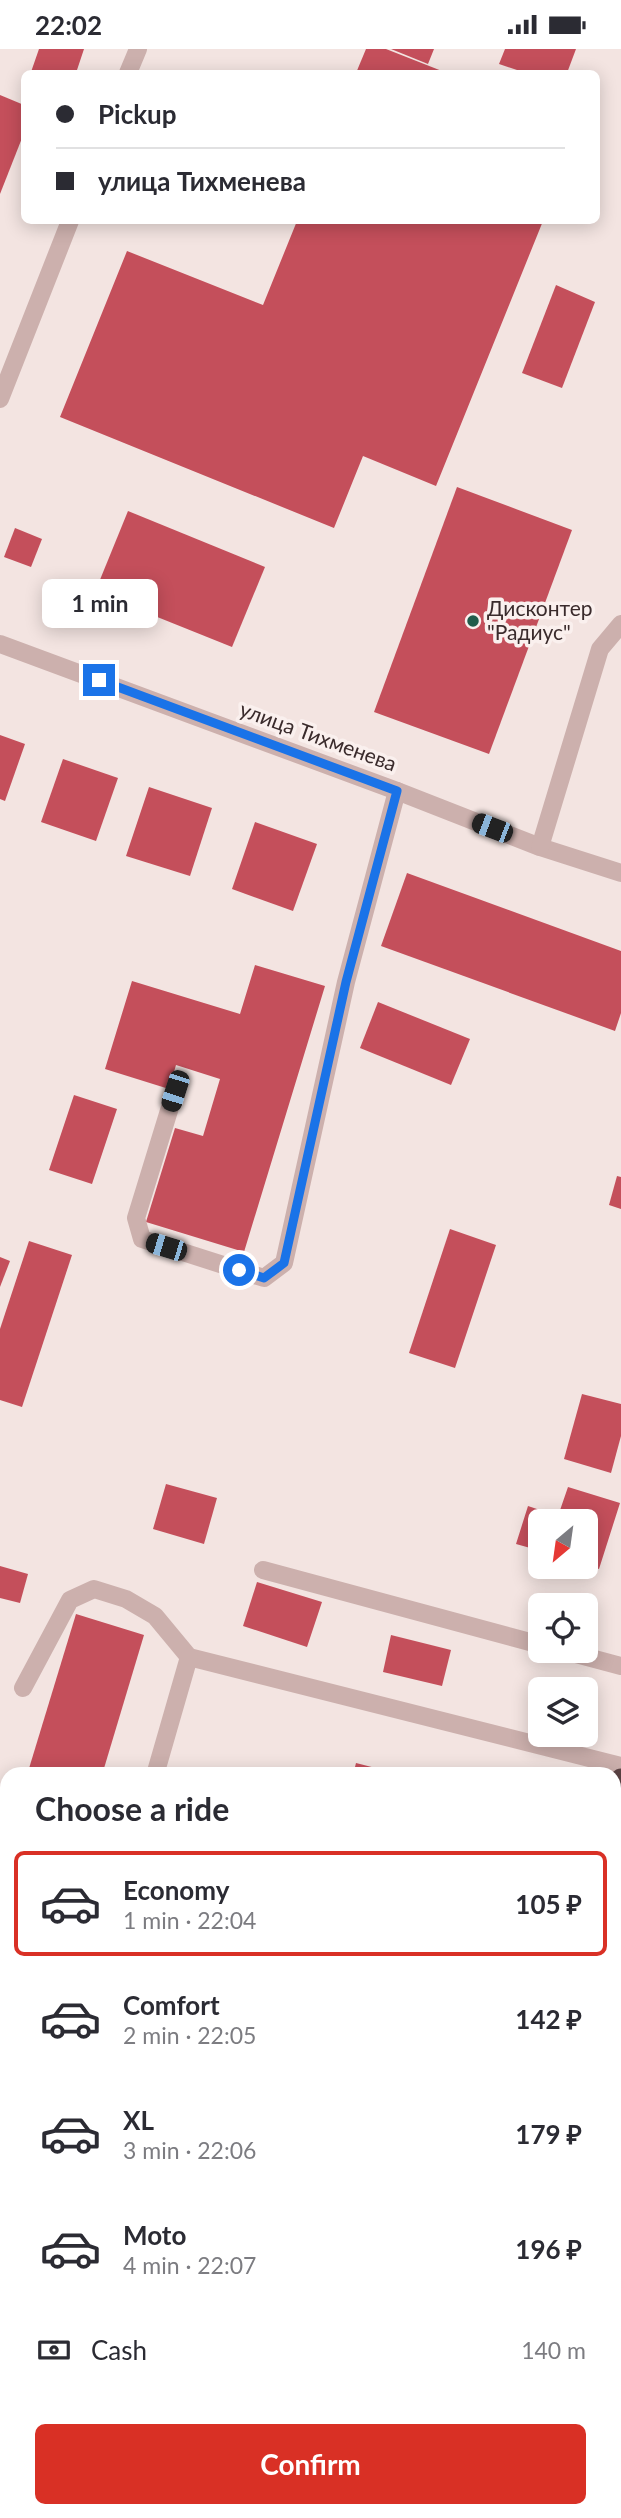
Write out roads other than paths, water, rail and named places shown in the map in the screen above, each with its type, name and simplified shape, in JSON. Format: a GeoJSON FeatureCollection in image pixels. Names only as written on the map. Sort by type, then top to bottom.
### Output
{"type":"FeatureCollection","features":[{"type":"Feature","properties":{"kind":"street"},"geometry":{"type":"LineString","coordinates":[[129,70],[138,49]]}},
{"type":"Feature","properties":{"kind":"street"},"geometry":{"type":"LineString","coordinates":[[0,399],[69,224]]}},
{"type":"Feature","properties":{"kind":"street"},"geometry":{"type":"LineString","coordinates":[[540,847],[600,649],[621,624]]}},
{"type":"Feature","properties":{"kind":"street","name":"улица Тихменева"},"geometry":{"type":"LineString","coordinates":[[0,643],[540,847],[621,873]]}},
{"type":"Feature","properties":{"kind":"street"},"geometry":{"type":"LineString","coordinates":[[175,1091],[136,1218],[142,1239],[264,1278],[284,1263],[346,982],[397,791]]}},
{"type":"Feature","properties":{"kind":"street"},"geometry":{"type":"LineString","coordinates":[[263,1570],[528,1641]]}},
{"type":"Feature","properties":{"kind":"street"},"geometry":{"type":"LineString","coordinates":[[23,1688],[70,1600],[94,1589],[126,1599],[155,1616],[188,1657],[621,1766]]}},
{"type":"Feature","properties":{"kind":"street"},"geometry":{"type":"LineString","coordinates":[[157,1767],[188,1657]]}},
{"type":"Feature","properties":{"kind":"street"},"geometry":{"type":"LineString","coordinates":[[598,1660],[621,1666]]}},
{"type":"Feature","properties":{"kind":"place","name":"Дисконтер \"Радиус\""},"geometry":{"type":"Point","coordinates":[473,621]}}]}
